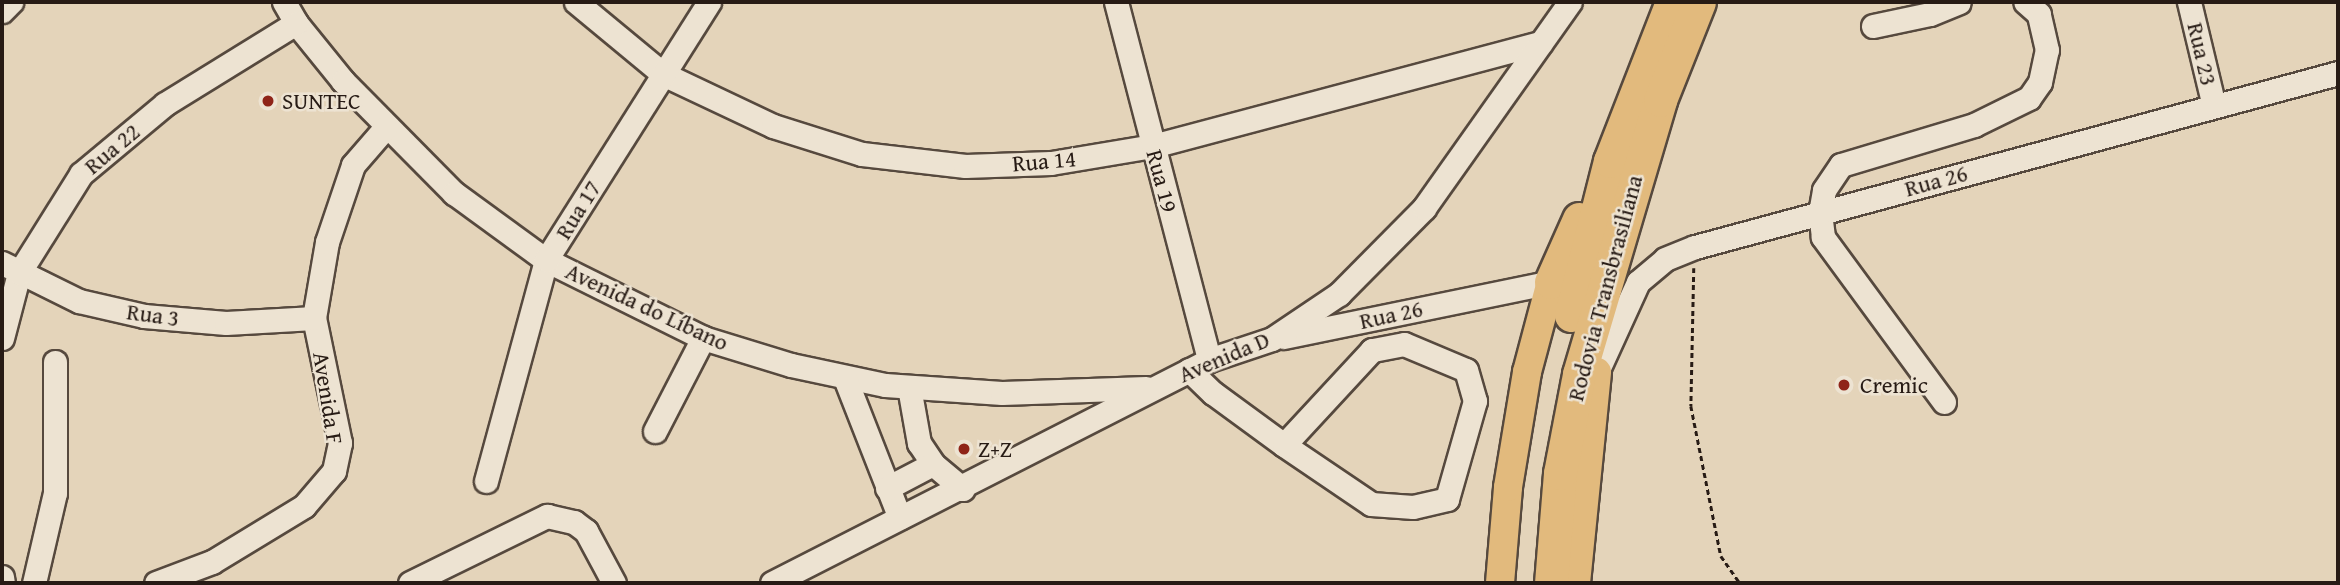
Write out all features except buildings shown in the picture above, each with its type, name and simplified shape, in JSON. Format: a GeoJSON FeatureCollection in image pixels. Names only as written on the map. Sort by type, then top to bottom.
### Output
{"type":"FeatureCollection","features":[{"type":"Feature","properties":{"kind":"highway"},"geometry":{"type":"LineString","coordinates":[[1645,62],[1638,36],[1648,2]]}},
{"type":"Feature","properties":{"kind":"highway","name":"Rodovia Transbrasiliana"},"geometry":{"type":"LineString","coordinates":[[1528,583],[1537,474],[1556,373],[1610,161],[1645,62],[1672,2]]}},
{"type":"Feature","properties":{"kind":"highway","name":"Rodovia Transbrasiliana"},"geometry":{"type":"LineString","coordinates":[[1551,583],[1560,473],[1579,374],[1603,283],[1660,100],[1699,2]]}},
{"type":"Feature","properties":{"kind":"highway"},"geometry":{"type":"LineString","coordinates":[[1660,100],[1722,2]]}},
{"type":"Feature","properties":{"kind":"highway"},"geometry":{"type":"LineString","coordinates":[[1551,282],[1610,161]]}},
{"type":"Feature","properties":{"kind":"highway"},"geometry":{"type":"LineString","coordinates":[[1597,372],[1603,283]]}},
{"type":"Feature","properties":{"kind":"main road"},"geometry":{"type":"LineString","coordinates":[[1500,583],[1508,486],[1527,372],[1551,282]]}},
{"type":"Feature","properties":{"kind":"main road","name":"Rodovia Transbrasiliana"},"geometry":{"type":"LineString","coordinates":[[1576,583],[1597,372]]}},
{"type":"Feature","properties":{"kind":"street"},"geometry":{"type":"LineString","coordinates":[[2,11],[10,2]]}},
{"type":"Feature","properties":{"kind":"street","name":"Avenida do Líbano"},"geometry":{"type":"LineString","coordinates":[[284,2],[296,23],[385,128],[454,193],[546,260],[703,338],[845,378],[909,387],[1084,393],[1156,387]]}},
{"type":"Feature","properties":{"kind":"street","name":"Rua 14"},"geometry":{"type":"LineString","coordinates":[[576,2],[663,74],[773,126],[862,154],[965,166],[1051,163],[1153,146],[1541,43]]}},
{"type":"Feature","properties":{"kind":"street","name":"Rua 17"},"geometry":{"type":"LineString","coordinates":[[486,481],[546,260],[709,2]]}},
{"type":"Feature","properties":{"kind":"street","name":"Rua 19"},"geometry":{"type":"LineString","coordinates":[[1116,2],[1153,146],[1199,365]]}},
{"type":"Feature","properties":{"kind":"street","name":"Avenida D"},"geometry":{"type":"LineString","coordinates":[[772,583],[963,489],[1199,365],[1272,339],[1339,294],[1424,208],[1570,2]]}},
{"type":"Feature","properties":{"kind":"street"},"geometry":{"type":"LineString","coordinates":[[1874,26],[1930,14],[1959,2]]}},
{"type":"Feature","properties":{"kind":"street"},"geometry":{"type":"LineString","coordinates":[[1944,402],[1824,237],[1820,213],[1824,190],[1840,165],[1974,125],[2029,98],[2040,82],[2047,50],[2039,14],[2025,2]]}},
{"type":"Feature","properties":{"kind":"street","name":"Rua 23"},"geometry":{"type":"LineString","coordinates":[[2189,2],[2214,106]]}},
{"type":"Feature","properties":{"kind":"street","name":"Rua 22"},"geometry":{"type":"LineString","coordinates":[[2,338],[10,268],[81,174],[165,104],[296,23]]}},
{"type":"Feature","properties":{"kind":"street","name":"Rua 26"},"geometry":{"type":"LineString","coordinates":[[1597,372],[1638,282],[1665,259],[1695,247],[2338,72]]}},
{"type":"Feature","properties":{"kind":"street","name":"Avenida F"},"geometry":{"type":"LineString","coordinates":[[156,583],[212,562],[304,506],[334,471],[340,443],[314,318],[327,242],[353,165],[385,128]]}},
{"type":"Feature","properties":{"kind":"street","name":"Rua 3"},"geometry":{"type":"LineString","coordinates":[[10,268],[79,301],[145,316],[226,323],[314,318]]}},
{"type":"Feature","properties":{"kind":"street","name":"Rua 26"},"geometry":{"type":"LineString","coordinates":[[1272,339],[1551,282]]}},
{"type":"Feature","properties":{"kind":"street"},"geometry":{"type":"LineString","coordinates":[[655,431],[703,338]]}},
{"type":"Feature","properties":{"kind":"street"},"geometry":{"type":"LineString","coordinates":[[1199,365],[1284,445],[1371,504],[1413,507],[1447,499],[1475,401],[1466,370],[1404,344],[1372,350],[1284,445]]}},
{"type":"Feature","properties":{"kind":"street"},"geometry":{"type":"LineString","coordinates":[[34,583],[55,493],[55,362]]}},
{"type":"Feature","properties":{"kind":"street"},"geometry":{"type":"LineString","coordinates":[[845,378],[900,518]]}},
{"type":"Feature","properties":{"kind":"street"},"geometry":{"type":"LineString","coordinates":[[909,387],[919,443],[933,464],[963,489]]}},
{"type":"Feature","properties":{"kind":"street"},"geometry":{"type":"LineString","coordinates":[[887,488],[933,464]]}},
{"type":"Feature","properties":{"kind":"street"},"geometry":{"type":"LineString","coordinates":[[410,583],[547,516],[574,522],[586,531],[614,583]]}},
{"type":"Feature","properties":{"kind":"street"},"geometry":{"type":"LineString","coordinates":[[2,577],[3,583]]}},
{"type":"Feature","properties":{"kind":"path"},"geometry":{"type":"LineString","coordinates":[[1695,247],[1691,405],[1721,556],[1740,583]]}},
{"type":"Feature","properties":{"kind":"place","name":"SUNTEC"},"geometry":{"type":"Point","coordinates":[268,101]}},
{"type":"Feature","properties":{"kind":"place","name":"Cremic"},"geometry":{"type":"Point","coordinates":[1844,385]}},
{"type":"Feature","properties":{"kind":"place","name":"Z+Z"},"geometry":{"type":"Point","coordinates":[964,449]}}]}
